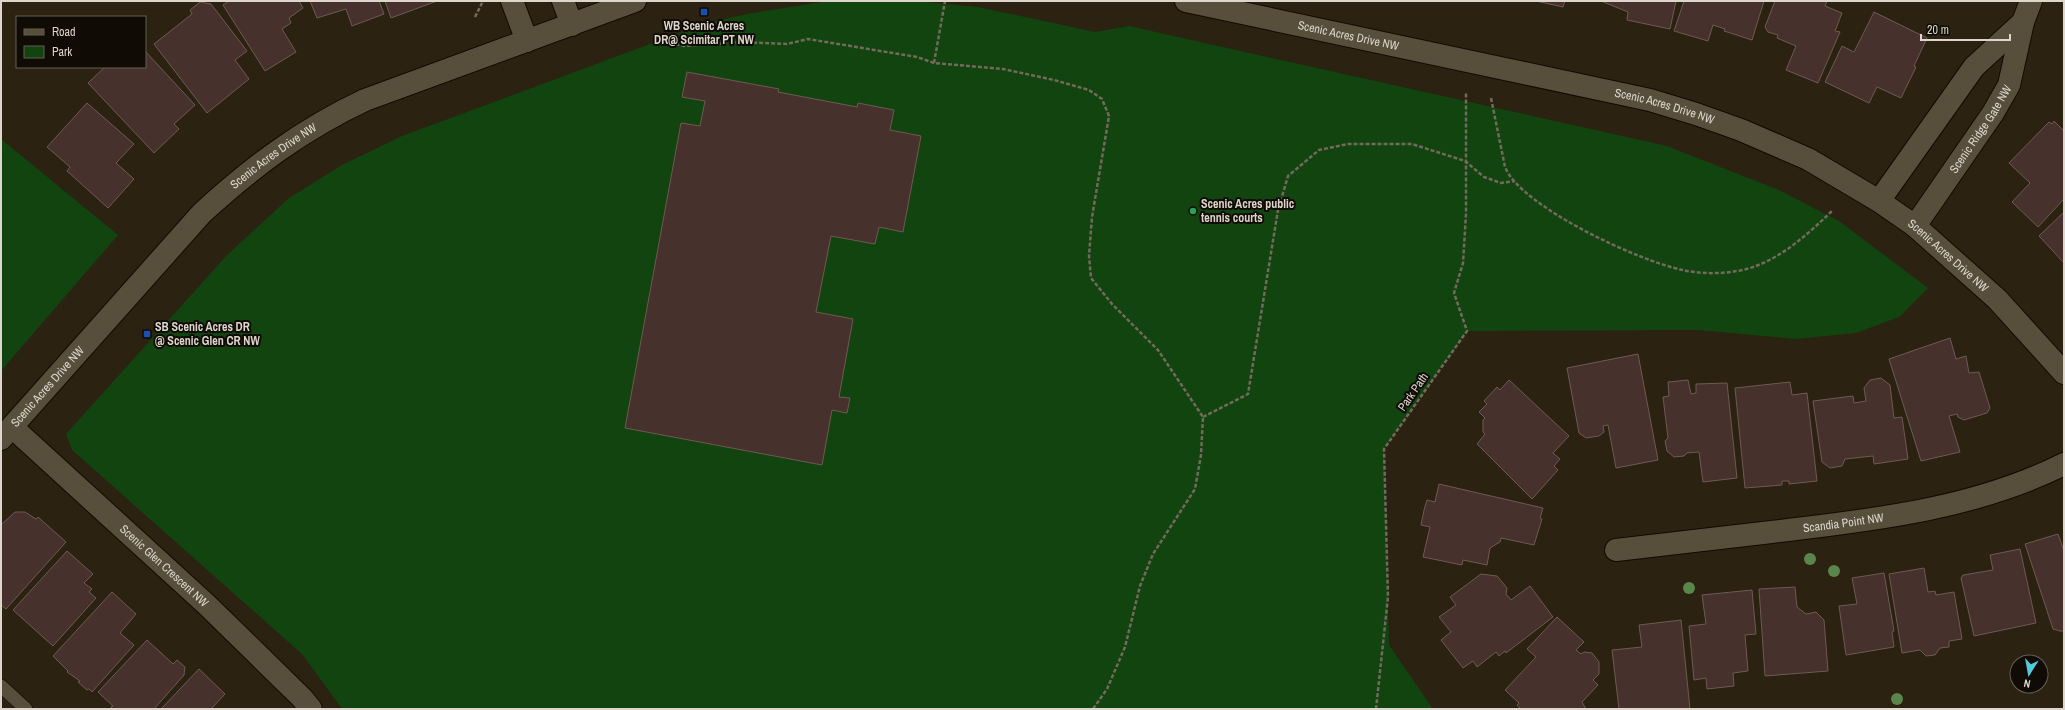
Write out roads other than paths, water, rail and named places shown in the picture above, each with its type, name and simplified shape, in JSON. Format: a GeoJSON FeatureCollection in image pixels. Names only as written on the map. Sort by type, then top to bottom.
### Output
{"type":"FeatureCollection","features":[{"type":"Feature","properties":{"kind":"street"},"geometry":{"type":"LineString","coordinates":[[512,1],[527,41]]}},
{"type":"Feature","properties":{"kind":"street"},"geometry":{"type":"LineString","coordinates":[[564,1],[572,24]]}},
{"type":"Feature","properties":{"kind":"street","name":"Scenic Acres Drive NW"},"geometry":{"type":"LineString","coordinates":[[7,433],[202,213],[265,158],[332,116],[364,100],[635,1]]}},
{"type":"Feature","properties":{"kind":"street","name":"Scenic Acres Drive NW"},"geometry":{"type":"LineString","coordinates":[[1186,1],[1650,100],[1741,130],[1808,159],[1880,201],[1915,226],[1997,299],[2064,373]]}},
{"type":"Feature","properties":{"kind":"street","name":"Scenic Ridge Gate NW"},"geometry":{"type":"LineString","coordinates":[[1915,226],[1993,113],[2009,85],[2023,22],[2031,1]]}},
{"type":"Feature","properties":{"kind":"street","name":"Scenic Ridge Gate NW"},"geometry":{"type":"LineString","coordinates":[[1880,201],[1974,67],[2023,22]]}},
{"type":"Feature","properties":{"kind":"street","name":"Scenic Glen Crescent NW"},"geometry":{"type":"LineString","coordinates":[[7,433],[207,605],[302,698],[311,709]]}},
{"type":"Feature","properties":{"kind":"street","name":"Scandia Point NW"},"geometry":{"type":"LineString","coordinates":[[1616,550],[1851,523],[1910,514],[1975,498],[2034,479],[2064,464]]}},
{"type":"Feature","properties":{"kind":"lane"},"geometry":{"type":"LineString","coordinates":[[1,686],[26,709]]}},
{"type":"Feature","properties":{"kind":"place","name":"WB Scenic Acres DR@ Scimitar PT NW"},"geometry":{"type":"Point","coordinates":[704,12]}},
{"type":"Feature","properties":{"kind":"place","name":"Scenic Acres public tennis courts"},"geometry":{"type":"Point","coordinates":[1193,211]}},
{"type":"Feature","properties":{"kind":"place","name":"SB Scenic Acres DR @ Scenic Glen CR NW"},"geometry":{"type":"Point","coordinates":[147,334]}}]}
